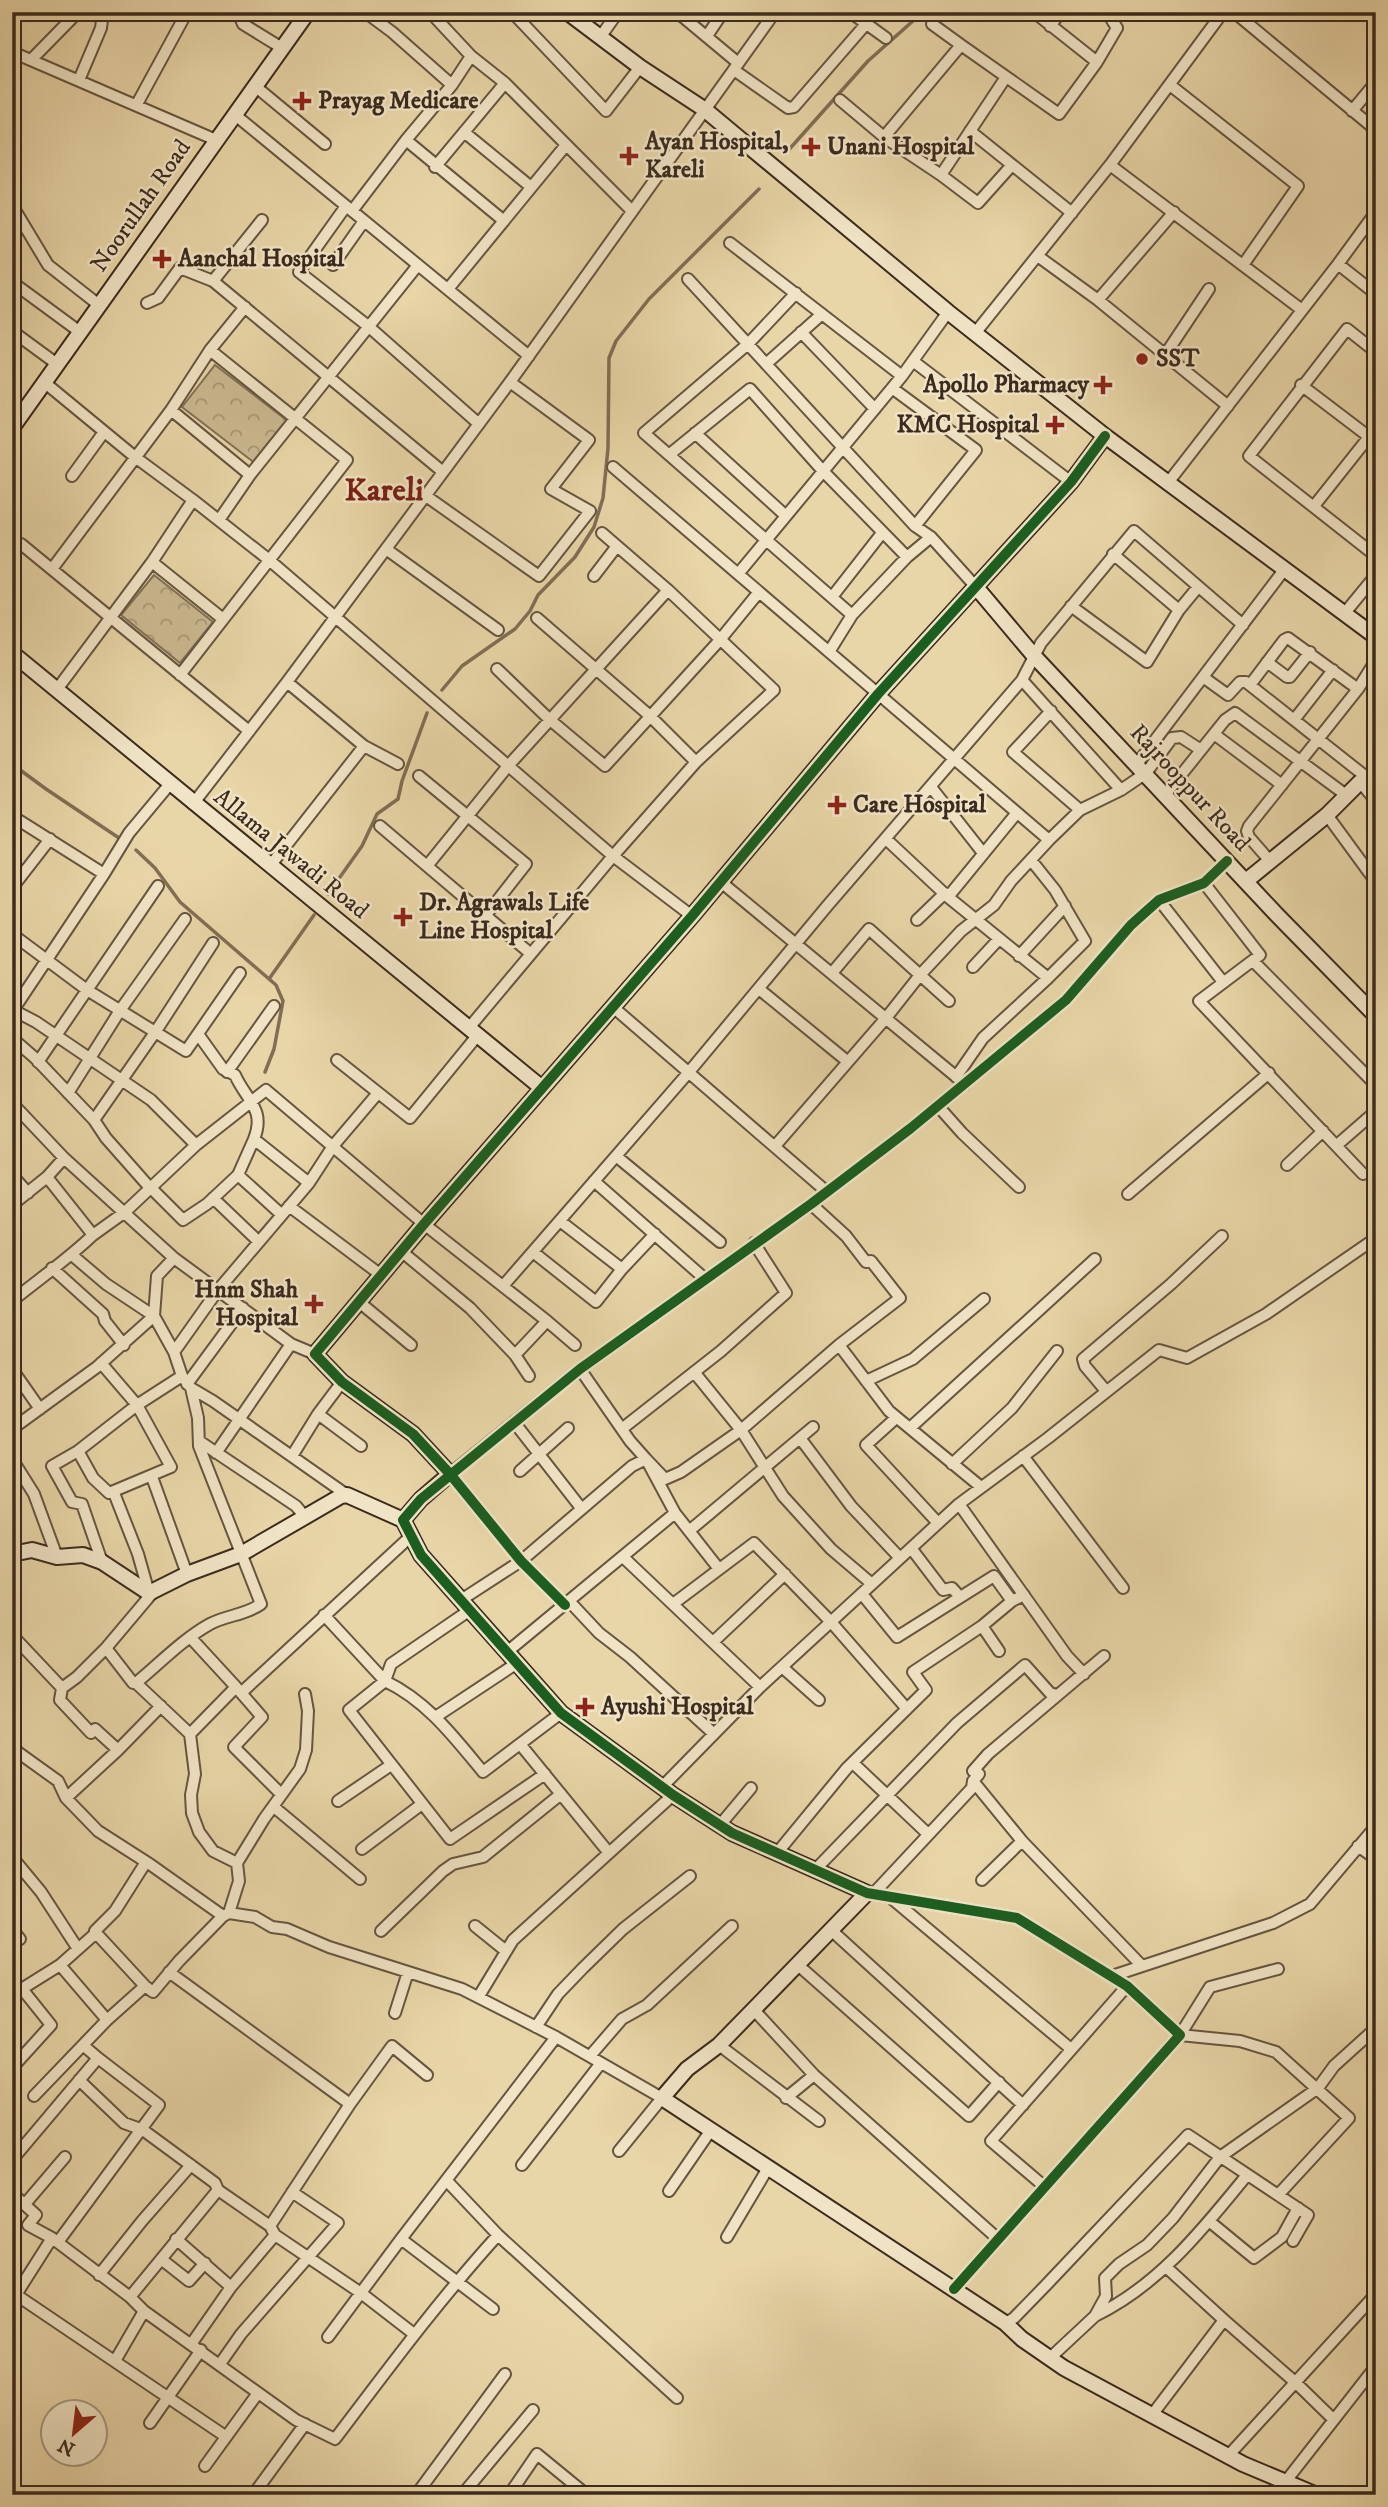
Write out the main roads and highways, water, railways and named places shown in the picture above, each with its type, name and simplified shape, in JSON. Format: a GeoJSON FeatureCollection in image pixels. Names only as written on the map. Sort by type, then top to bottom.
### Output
{"type":"FeatureCollection","features":[{"type":"Feature","properties":{"kind":"waterway"},"geometry":{"type":"LineString","coordinates":[[785,154],[868,61],[923,12]]}},
{"type":"Feature","properties":{"kind":"waterway"},"geometry":{"type":"LineString","coordinates":[[442,690],[462,666],[515,629],[530,611],[538,595],[575,557],[594,527],[603,498],[608,448],[609,358],[616,341],[649,299],[759,189]]}},
{"type":"Feature","properties":{"kind":"waterway"},"geometry":{"type":"LineString","coordinates":[[328,894],[362,846],[377,814],[398,799],[427,713]]}},
{"type":"Feature","properties":{"kind":"waterway"},"geometry":{"type":"LineString","coordinates":[[12,764],[122,840]]}},
{"type":"Feature","properties":{"kind":"waterway"},"geometry":{"type":"LineString","coordinates":[[136,850],[155,868],[180,902],[276,985],[283,1001],[274,1049],[265,1072]]}},
{"type":"Feature","properties":{"kind":"waterway"},"geometry":{"type":"LineString","coordinates":[[269,979],[314,915]]}},
{"type":"Feature","properties":{"kind":"place","name":"Prayag Medicare"},"geometry":{"type":"Point","coordinates":[302,101]}},
{"type":"Feature","properties":{"kind":"place","name":"Unani Hospital"},"geometry":{"type":"Point","coordinates":[811,147]}},
{"type":"Feature","properties":{"kind":"place","name":"Ayan Hospital, Kareli"},"geometry":{"type":"Point","coordinates":[629,156]}},
{"type":"Feature","properties":{"kind":"place","name":"Aanchal Hospital"},"geometry":{"type":"Point","coordinates":[162,259]}},
{"type":"Feature","properties":{"kind":"place","name":"SST"},"geometry":{"type":"Point","coordinates":[1142,359]}},
{"type":"Feature","properties":{"kind":"place","name":"Apollo Pharmacy"},"geometry":{"type":"Point","coordinates":[1103,385]}},
{"type":"Feature","properties":{"kind":"place","name":"KMC Hospital"},"geometry":{"type":"Point","coordinates":[1055,425]}},
{"type":"Feature","properties":{"kind":"place","name":"Care Hospital"},"geometry":{"type":"Point","coordinates":[837,805]}},
{"type":"Feature","properties":{"kind":"place","name":"Dr. Agrawals Life Line Hospital"},"geometry":{"type":"Point","coordinates":[403,917]}},
{"type":"Feature","properties":{"kind":"place","name":"Hnm Shah Hospital"},"geometry":{"type":"Point","coordinates":[314,1304]}},
{"type":"Feature","properties":{"kind":"place","name":"Ayushi Hospital"},"geometry":{"type":"Point","coordinates":[585,1707]}},
{"type":"Feature","properties":{"kind":"district","name":"Kareli"},"geometry":{"type":"Point","coordinates":[384,491]}}]}
